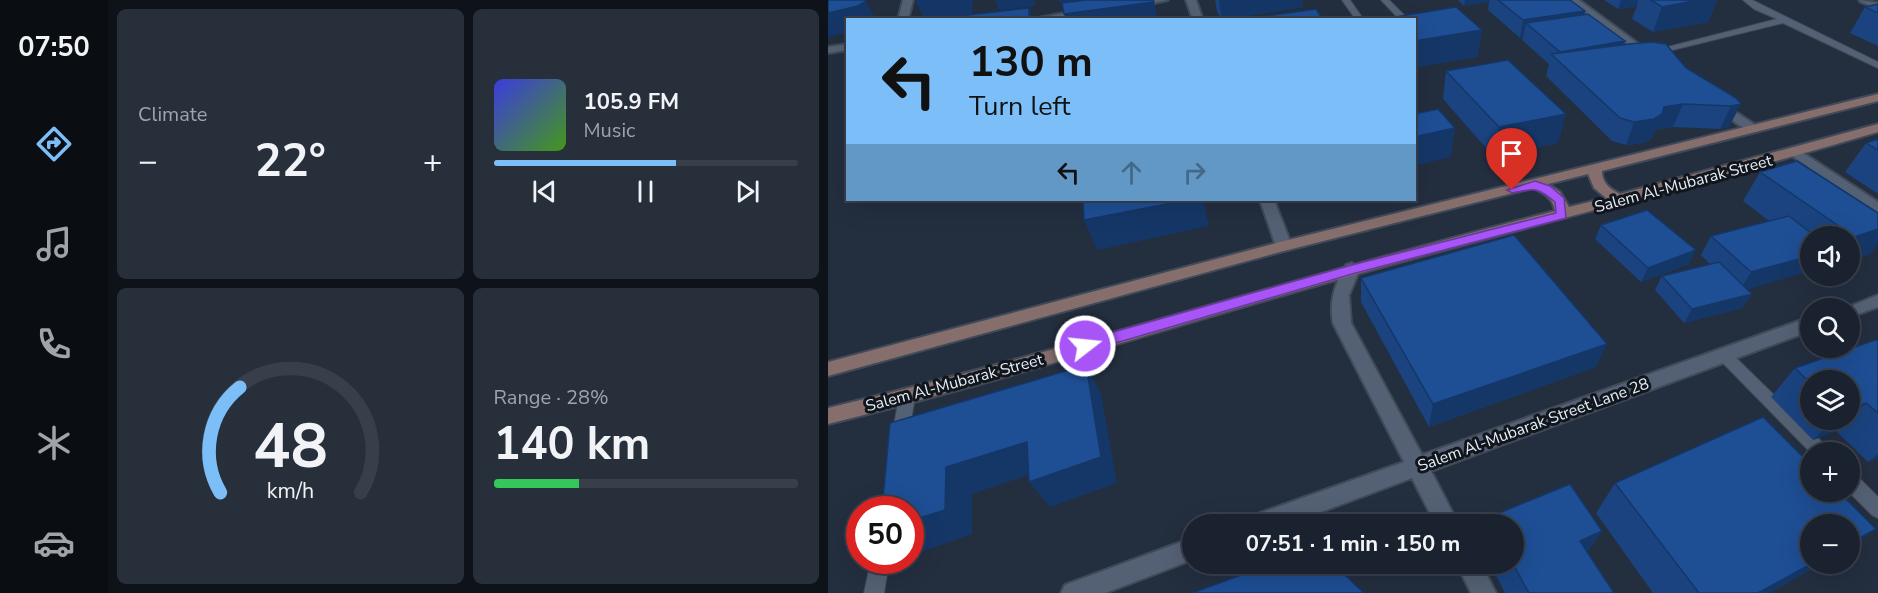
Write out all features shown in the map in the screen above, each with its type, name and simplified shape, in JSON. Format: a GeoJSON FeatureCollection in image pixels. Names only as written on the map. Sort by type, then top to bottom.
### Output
{"type":"FeatureCollection","features":[{"type":"Feature","properties":{"kind":"main road","name":"Salem Al-Mubarak Street"},"geometry":{"type":"LineString","coordinates":[[828,369],[1284,246],[1595,170],[1878,97]]}},
{"type":"Feature","properties":{"kind":"main road","name":"Salem Al-Mubarak Street"},"geometry":{"type":"LineString","coordinates":[[828,416],[907,398],[1352,269],[1797,153],[1878,128]]}},
{"type":"Feature","properties":{"kind":"main road"},"geometry":{"type":"LineString","coordinates":[[1595,170],[1594,177],[1598,186],[1620,200]]}},
{"type":"Feature","properties":{"kind":"main road"},"geometry":{"type":"LineString","coordinates":[[1535,184],[1554,194],[1560,201],[1562,215]]}},
{"type":"Feature","properties":{"kind":"street"},"geometry":{"type":"LineString","coordinates":[[904,18],[908,0]]}},
{"type":"Feature","properties":{"kind":"street"},"geometry":{"type":"LineString","coordinates":[[1116,7],[1163,0]]}},
{"type":"Feature","properties":{"kind":"street"},"geometry":{"type":"LineString","coordinates":[[1191,0],[1197,18]]}},
{"type":"Feature","properties":{"kind":"street"},"geometry":{"type":"LineString","coordinates":[[1573,0],[1652,57]]}},
{"type":"Feature","properties":{"kind":"street"},"geometry":{"type":"LineString","coordinates":[[1864,0],[1878,6]]}},
{"type":"Feature","properties":{"kind":"street"},"geometry":{"type":"LineString","coordinates":[[1046,18],[1092,11]]}},
{"type":"Feature","properties":{"kind":"street"},"geometry":{"type":"LineString","coordinates":[[828,50],[846,47]]}},
{"type":"Feature","properties":{"kind":"street"},"geometry":{"type":"LineString","coordinates":[[1705,95],[1753,129]]}},
{"type":"Feature","properties":{"kind":"street"},"geometry":{"type":"LineString","coordinates":[[1797,153],[1878,209]]}},
{"type":"Feature","properties":{"kind":"street"},"geometry":{"type":"LineString","coordinates":[[1267,201],[1284,246]]}},
{"type":"Feature","properties":{"kind":"street"},"geometry":{"type":"LineString","coordinates":[[1352,269],[1340,293],[1338,307],[1342,323],[1442,514]]}},
{"type":"Feature","properties":{"kind":"street"},"geometry":{"type":"LineString","coordinates":[[1860,307],[1878,301]]}},
{"type":"Feature","properties":{"kind":"street","name":"Salem Al-Mubarak Street Lane 28"},"geometry":{"type":"LineString","coordinates":[[1287,514],[1800,328]]}},
{"type":"Feature","properties":{"kind":"street"},"geometry":{"type":"LineString","coordinates":[[1072,593],[1182,553]]}},
{"type":"Feature","properties":{"kind":"street"},"geometry":{"type":"LineString","coordinates":[[1474,574],[1484,593]]}},
{"type":"Feature","properties":{"kind":"lane"},"geometry":{"type":"LineString","coordinates":[[1346,0],[1359,18]]}},
{"type":"Feature","properties":{"kind":"lane"},"geometry":{"type":"LineString","coordinates":[[1385,0],[1403,18]]}},
{"type":"Feature","properties":{"kind":"lane"},"geometry":{"type":"LineString","coordinates":[[1747,0],[1878,65]]}},
{"type":"Feature","properties":{"kind":"lane"},"geometry":{"type":"LineString","coordinates":[[1652,57],[1784,20]]}},
{"type":"Feature","properties":{"kind":"lane"},"geometry":{"type":"LineString","coordinates":[[1724,355],[1811,442]]}},
{"type":"Feature","properties":{"kind":"lane"},"geometry":{"type":"LineString","coordinates":[[897,454],[907,398]]}},
{"type":"Feature","properties":{"kind":"lane"},"geometry":{"type":"LineString","coordinates":[[1860,491],[1878,509]]}},
{"type":"Feature","properties":{"kind":"lane"},"geometry":{"type":"LineString","coordinates":[[874,593],[878,574]]}},
{"type":"Feature","properties":{"kind":"building"},"geometry":{"type":"Polygon","coordinates":[[[828,0],[866,1],[858,6],[828,13],[828,0]]]}},
{"type":"Feature","properties":{"kind":"building"},"geometry":{"type":"Polygon","coordinates":[[[1086,0],[1153,0],[1154,2],[1064,14],[1062,3],[1086,0]]]}},
{"type":"Feature","properties":{"kind":"building"},"geometry":{"type":"Polygon","coordinates":[[[1498,0],[1570,0],[1585,11],[1523,20],[1498,0]]]}},
{"type":"Feature","properties":{"kind":"building"},"geometry":{"type":"Polygon","coordinates":[[[1651,0],[1699,0],[1662,7],[1651,0]]]}},
{"type":"Feature","properties":{"kind":"building"},"geometry":{"type":"Polygon","coordinates":[[[1878,4],[1878,13],[1865,7],[1878,4]]]}},
{"type":"Feature","properties":{"kind":"building"},"geometry":{"type":"Polygon","coordinates":[[[1456,7],[1482,30],[1416,41],[1416,18],[1389,18],[1456,7]]]}},
{"type":"Feature","properties":{"kind":"building"},"geometry":{"type":"Polygon","coordinates":[[[1029,8],[1029,18],[942,18],[1029,8]]]}},
{"type":"Feature","properties":{"kind":"building"},"geometry":{"type":"Polygon","coordinates":[[[1316,9],[1322,18],[1252,18],[1316,9]]]}},
{"type":"Feature","properties":{"kind":"building"},"geometry":{"type":"Polygon","coordinates":[[[1588,14],[1625,41],[1560,52],[1526,23],[1588,14]]]}},
{"type":"Feature","properties":{"kind":"building"},"geometry":{"type":"Polygon","coordinates":[[[1652,42],[1666,44],[1686,68],[1736,98],[1741,104],[1731,106],[1683,104],[1664,107],[1662,114],[1654,119],[1634,122],[1620,118],[1551,54],[1652,42]]]}},
{"type":"Feature","properties":{"kind":"building"},"geometry":{"type":"Polygon","coordinates":[[[1508,60],[1566,114],[1499,127],[1446,71],[1508,60]]]}},
{"type":"Feature","properties":{"kind":"building"},"geometry":{"type":"Polygon","coordinates":[[[1438,109],[1455,128],[1416,137],[1416,114],[1438,109]]]}},
{"type":"Feature","properties":{"kind":"building"},"geometry":{"type":"Polygon","coordinates":[[[1878,139],[1878,150],[1866,143],[1878,139]]]}},
{"type":"Feature","properties":{"kind":"building"},"geometry":{"type":"Polygon","coordinates":[[[1797,161],[1878,213],[1878,229],[1860,235],[1860,226],[1839,226],[1760,172],[1797,161]]]}},
{"type":"Feature","properties":{"kind":"building"},"geometry":{"type":"Polygon","coordinates":[[[1083,201],[1182,201],[1084,220],[1083,201]]]}},
{"type":"Feature","properties":{"kind":"building"},"geometry":{"type":"Polygon","coordinates":[[[1647,210],[1696,250],[1648,268],[1601,225],[1647,210]]]}},
{"type":"Feature","properties":{"kind":"building"},"geometry":{"type":"Polygon","coordinates":[[[1789,216],[1802,226],[1800,226],[1800,259],[1751,272],[1711,236],[1789,216]]]}},
{"type":"Feature","properties":{"kind":"building"},"geometry":{"type":"Polygon","coordinates":[[[1514,235],[1607,344],[1433,404],[1361,278],[1514,235]]]}},
{"type":"Feature","properties":{"kind":"building"},"geometry":{"type":"Polygon","coordinates":[[[1719,262],[1752,294],[1692,309],[1662,276],[1719,262]]]}},
{"type":"Feature","properties":{"kind":"building"},"geometry":{"type":"Polygon","coordinates":[[[1878,339],[1878,413],[1866,403],[1860,405],[1860,370],[1800,370],[1800,373],[1795,368],[1824,358],[1860,358],[1860,345],[1878,339]]]}},
{"type":"Feature","properties":{"kind":"building"},"geometry":{"type":"Polygon","coordinates":[[[1086,365],[1101,457],[1029,482],[1027,442],[946,467],[945,510],[924,517],[924,496],[883,496],[890,423],[1086,365]]]}},
{"type":"Feature","properties":{"kind":"building"},"geometry":{"type":"Polygon","coordinates":[[[1763,417],[1800,454],[1800,502],[1849,502],[1876,529],[1860,538],[1860,514],[1800,514],[1800,570],[1758,593],[1699,593],[1615,483],[1763,417]]]}},
{"type":"Feature","properties":{"kind":"building"},"geometry":{"type":"Polygon","coordinates":[[[1570,484],[1602,531],[1580,541],[1614,593],[1529,593],[1519,574],[1524,574],[1524,514],[1497,514],[1570,484]]]}},
{"type":"Feature","properties":{"kind":"building"},"geometry":{"type":"Polygon","coordinates":[[[1244,574],[1344,574],[1364,593],[1192,593],[1244,574]]]}},
{"type":"Feature","properties":{"kind":"route"},"geometry":{"type":"LineString","coordinates":[[1085,346],[1352,269],[1562,215],[1563,208],[1560,201],[1545,188],[1535,184],[1512,190]]}}]}
